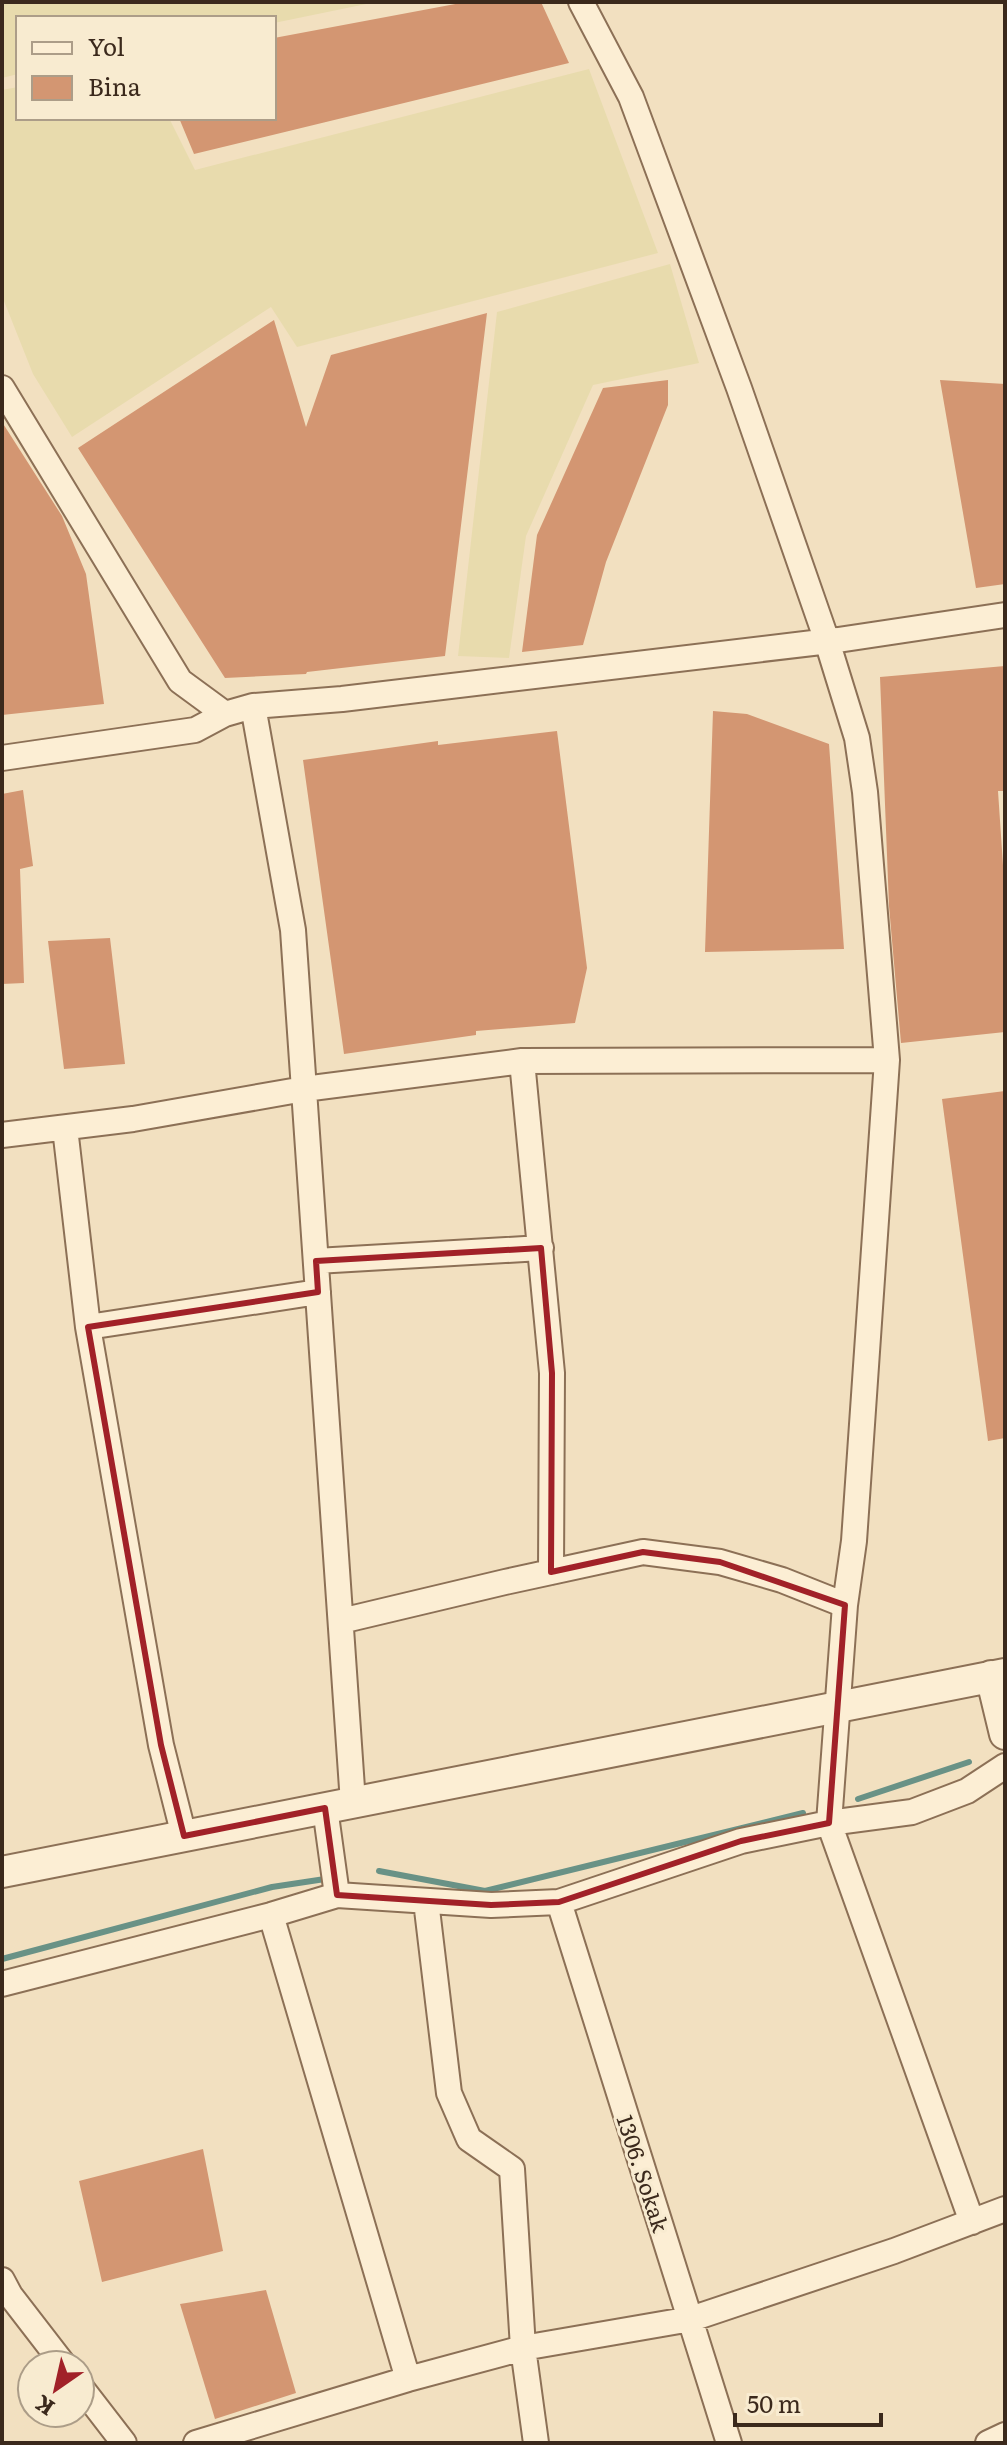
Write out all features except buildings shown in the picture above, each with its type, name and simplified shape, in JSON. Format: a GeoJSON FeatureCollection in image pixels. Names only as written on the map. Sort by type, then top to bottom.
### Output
{"type":"FeatureCollection","features":[{"type":"Feature","properties":{"kind":"street"},"geometry":{"type":"LineString","coordinates":[[581,2],[631,97],[739,388],[827,641],[857,738],[865,792],[887,1060],[854,1541],[845,1605],[829,1823],[972,2222]]}},
{"type":"Feature","properties":{"kind":"street"},"geometry":{"type":"LineString","coordinates":[[2,388],[180,681],[225,714]]}},
{"type":"Feature","properties":{"kind":"street"},"geometry":{"type":"LineString","coordinates":[[2,758],[195,730],[225,714],[253,706],[342,699],[827,641],[1005,615]]}},
{"type":"Feature","properties":{"kind":"street"},"geometry":{"type":"LineString","coordinates":[[253,706],[293,930],[341,1621],[337,1895]]}},
{"type":"Feature","properties":{"kind":"street"},"geometry":{"type":"LineString","coordinates":[[2,1135],[133,1119],[304,1089],[522,1061],[887,1060]]}},
{"type":"Feature","properties":{"kind":"street"},"geometry":{"type":"LineString","coordinates":[[522,1061],[552,1373],[551,1572]]}},
{"type":"Feature","properties":{"kind":"street"},"geometry":{"type":"LineString","coordinates":[[65,1128],[88,1327],[161,1745],[184,1836]]}},
{"type":"Feature","properties":{"kind":"street"},"geometry":{"type":"LineString","coordinates":[[316,1261],[541,1248]]}},
{"type":"Feature","properties":{"kind":"street"},"geometry":{"type":"LineString","coordinates":[[88,1327],[318,1292]]}},
{"type":"Feature","properties":{"kind":"street"},"geometry":{"type":"LineString","coordinates":[[341,1621],[643,1552],[720,1562],[782,1580],[845,1605]]}},
{"type":"Feature","properties":{"kind":"street"},"geometry":{"type":"LineString","coordinates":[[2,1872],[998,1675],[1005,1734]]}},
{"type":"Feature","properties":{"kind":"street"},"geometry":{"type":"LineString","coordinates":[[2,1984],[337,1895],[491,1905],[559,1902],[741,1841],[829,1823],[912,1812],[967,1791],[1005,1766]]}},
{"type":"Feature","properties":{"kind":"street"},"geometry":{"type":"LineString","coordinates":[[426,1901],[449,2093],[469,2139],[512,2169],[523,2348],[536,2443]]}},
{"type":"Feature","properties":{"kind":"street","name":"1306. Sokak"},"geometry":{"type":"LineString","coordinates":[[559,1902],[729,2443]]}},
{"type":"Feature","properties":{"kind":"street"},"geometry":{"type":"LineString","coordinates":[[271,1915],[408,2379]]}},
{"type":"Feature","properties":{"kind":"street"},"geometry":{"type":"LineString","coordinates":[[196,2443],[523,2348],[691,2319],[894,2251],[1005,2209]]}},
{"type":"Feature","properties":{"kind":"street"},"geometry":{"type":"LineString","coordinates":[[2,2280],[52,2349]]}},
{"type":"Feature","properties":{"kind":"street"},"geometry":{"type":"LineString","coordinates":[[96,2407],[124,2443]]}},
{"type":"Feature","properties":{"kind":"street"},"geometry":{"type":"LineString","coordinates":[[988,2443],[1005,2435]]}},
{"type":"Feature","properties":{"kind":"highlighted area"},"geometry":{"type":"Polygon","coordinates":[[[541,1248],[552,1373],[551,1572],[643,1552],[720,1562],[845,1605],[829,1823],[741,1841],[559,1902],[491,1905],[337,1895],[325,1808],[184,1836],[161,1745],[88,1327],[318,1292],[316,1261],[541,1248]]]}},
{"type":"Feature","properties":{"kind":"shaded area"},"geometry":{"type":"Polygon","coordinates":[[[2,2],[376,2],[276,23],[276,16],[16,16],[16,74],[2,78],[2,2]]]}},
{"type":"Feature","properties":{"kind":"shaded area"},"geometry":{"type":"Polygon","coordinates":[[[589,69],[658,253],[297,347],[271,307],[72,437],[33,374],[2,296],[2,90],[16,87],[16,120],[170,120],[195,170],[589,69]]]}},
{"type":"Feature","properties":{"kind":"shaded area"},"geometry":{"type":"Polygon","coordinates":[[[670,264],[699,363],[593,385],[526,536],[509,658],[458,656],[497,312],[670,264]]]}},
{"type":"Feature","properties":{"kind":"waterway"},"geometry":{"type":"LineString","coordinates":[[858,1799],[969,1762]]}},
{"type":"Feature","properties":{"kind":"waterway"},"geometry":{"type":"LineString","coordinates":[[379,1871],[485,1891],[803,1813]]}},
{"type":"Feature","properties":{"kind":"waterway"},"geometry":{"type":"LineString","coordinates":[[2,1959],[272,1887],[325,1879]]}}]}
